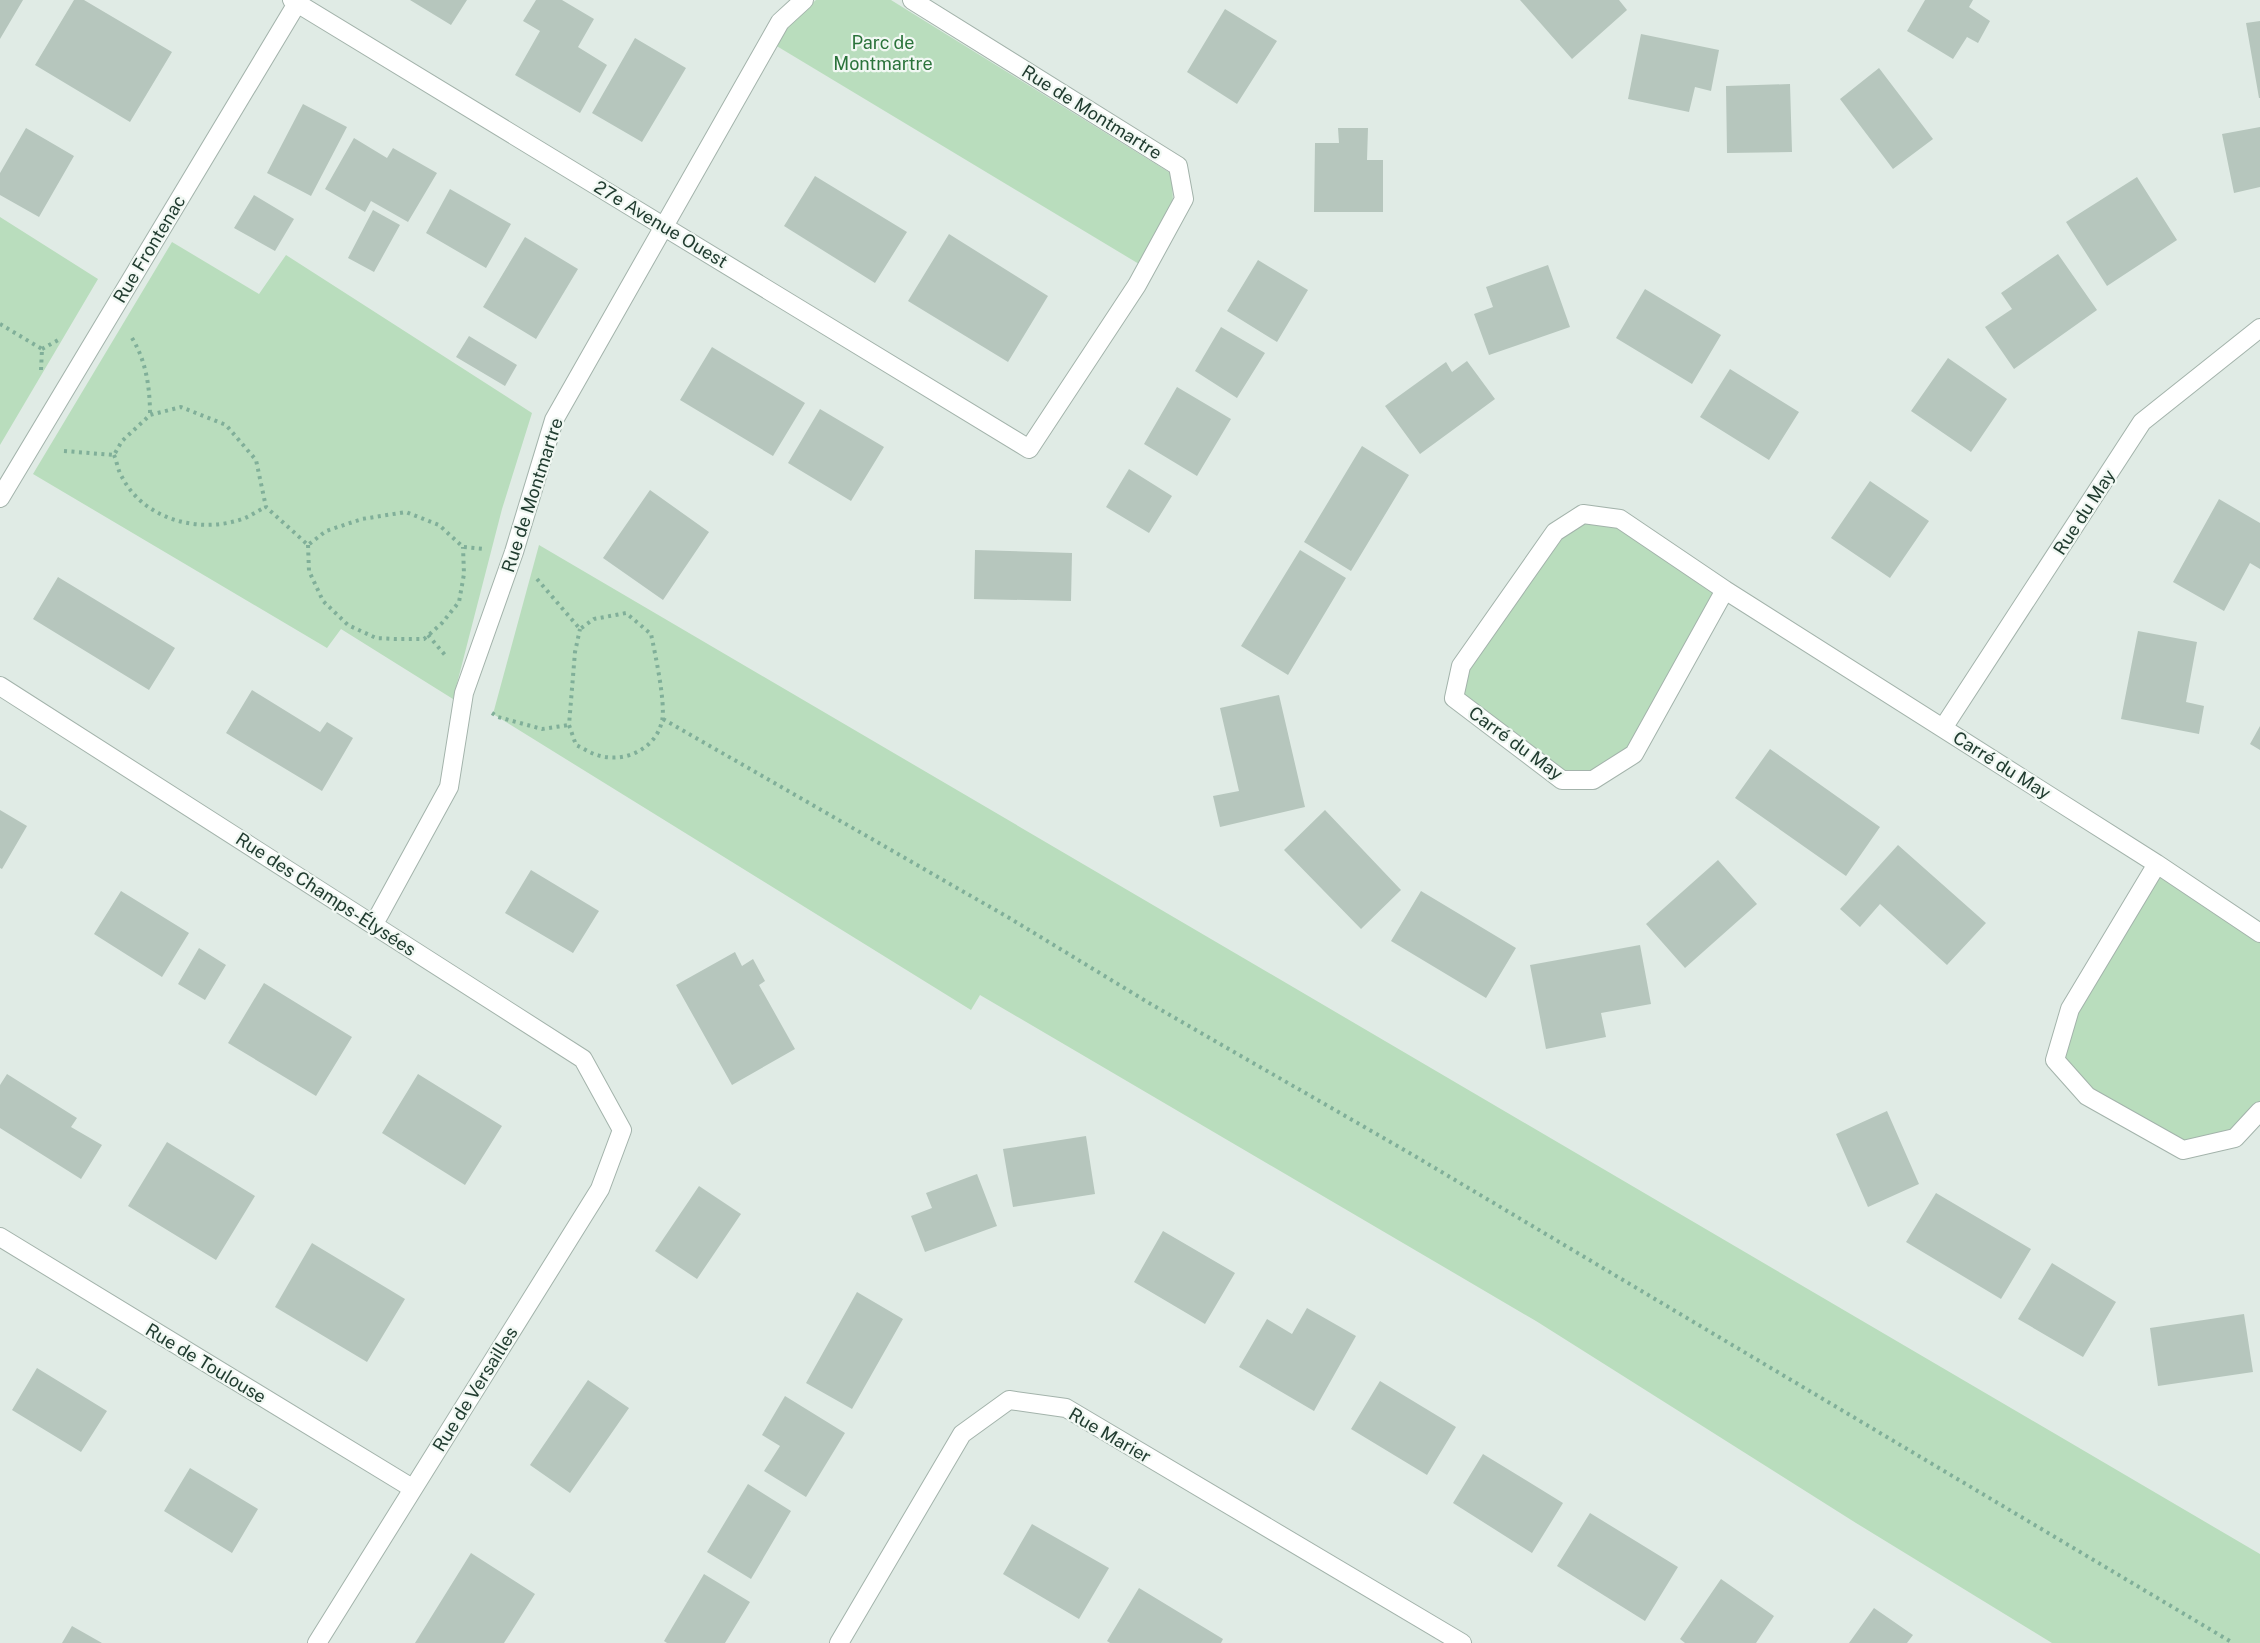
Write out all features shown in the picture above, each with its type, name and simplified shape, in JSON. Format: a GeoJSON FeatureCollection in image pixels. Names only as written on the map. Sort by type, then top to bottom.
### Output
{"type":"FeatureCollection","features":[{"type":"Feature","properties":{"kind":"street","name":"Rue de Montmartre"},"geometry":{"type":"LineString","coordinates":[[374,924],[449,787],[464,693],[514,552],[554,420],[780,22],[804,0]]}},
{"type":"Feature","properties":{"kind":"street","name":"Rue de Montmartre"},"geometry":{"type":"LineString","coordinates":[[912,0],[1178,166],[1184,200],[1137,285],[1029,449]]}},
{"type":"Feature","properties":{"kind":"street","name":"27e Avenue Ouest"},"geometry":{"type":"LineString","coordinates":[[296,1],[1029,449]]}},
{"type":"Feature","properties":{"kind":"street","name":"Rue Frontenac"},"geometry":{"type":"LineString","coordinates":[[0,498],[296,1]]}},
{"type":"Feature","properties":{"kind":"street","name":"Rue du May"},"geometry":{"type":"LineString","coordinates":[[1943,728],[2142,422],[2260,328]]}},
{"type":"Feature","properties":{"kind":"street","name":"Carré du May"},"geometry":{"type":"LineString","coordinates":[[1725,590],[1634,754],[1593,780],[1562,780],[1455,698],[1461,666],[1556,532],[1583,514],[1620,519],[1725,590],[2157,864],[2260,933]]}},
{"type":"Feature","properties":{"kind":"street","name":"Rue des Champs-Élysées"},"geometry":{"type":"LineString","coordinates":[[0,686],[583,1059],[622,1130]]}},
{"type":"Feature","properties":{"kind":"street"},"geometry":{"type":"LineString","coordinates":[[2157,864],[2070,1008],[2055,1060],[2087,1096],[2183,1150],[2235,1138],[2260,1111]]}},
{"type":"Feature","properties":{"kind":"street","name":"Rue de Versailles"},"geometry":{"type":"LineString","coordinates":[[317,1643],[600,1189],[622,1130]]}},
{"type":"Feature","properties":{"kind":"street","name":"Rue de Toulouse"},"geometry":{"type":"LineString","coordinates":[[0,1237],[412,1488]]}},
{"type":"Feature","properties":{"kind":"street","name":"Rue Marier"},"geometry":{"type":"LineString","coordinates":[[839,1643],[962,1434],[1009,1400],[1066,1408],[1462,1643]]}},
{"type":"Feature","properties":{"kind":"path"},"geometry":{"type":"LineString","coordinates":[[0,324],[42,349],[41,373]]}},
{"type":"Feature","properties":{"kind":"path"},"geometry":{"type":"LineString","coordinates":[[266,507],[245,518],[223,524],[201,526],[168,518],[143,505],[122,477],[114,455],[122,441],[150,414],[181,407],[226,424],[256,460],[266,507],[308,545],[309,571],[323,601],[348,625],[376,638],[424,639],[442,623],[459,602],[464,574],[463,547]]}},
{"type":"Feature","properties":{"kind":"path"},"geometry":{"type":"LineString","coordinates":[[40,431],[47,449],[114,455]]}},
{"type":"Feature","properties":{"kind":"path"},"geometry":{"type":"LineString","coordinates":[[308,545],[326,531],[362,519],[406,512],[439,525],[463,547],[514,552],[580,629]]}},
{"type":"Feature","properties":{"kind":"path"},"geometry":{"type":"LineString","coordinates":[[626,613],[651,634],[663,719],[657,734],[641,752],[623,757],[598,756],[576,745],[569,725],[575,652],[580,629],[594,619],[626,613]]}},
{"type":"Feature","properties":{"kind":"path"},"geometry":{"type":"LineString","coordinates":[[663,719],[1011,919],[1149,1003],[1413,1155],[2232,1643]]}},
{"type":"Feature","properties":{"kind":"green space","name":"Parc de Montmartre"},"geometry":{"type":"Polygon","coordinates":[[[816,0],[891,0],[1172,174],[1173,205],[1139,264],[775,45],[786,26],[816,0]]]}},
{"type":"Feature","properties":{"kind":"green space"},"geometry":{"type":"Polygon","coordinates":[[[0,217],[98,279],[0,445],[0,217]]]}},
{"type":"Feature","properties":{"kind":"green space"},"geometry":{"type":"Polygon","coordinates":[[[172,242],[259,294],[286,255],[532,413],[502,509],[453,699],[341,629],[327,648],[33,474],[172,242]]]}},
{"type":"Feature","properties":{"kind":"green space"},"geometry":{"type":"Polygon","coordinates":[[[1583,514],[1620,519],[1725,590],[1634,754],[1593,780],[1562,780],[1454,698],[1461,666],[1555,532],[1583,514]]]}},
{"type":"Feature","properties":{"kind":"green space"},"geometry":{"type":"Polygon","coordinates":[[[539,545],[2260,1554],[2260,1643],[2052,1643],[1856,1523],[1536,1321],[980,995],[971,1010],[493,714],[539,545]]]}},
{"type":"Feature","properties":{"kind":"green space"},"geometry":{"type":"Polygon","coordinates":[[[2157,864],[2260,933],[2260,1111],[2235,1138],[2183,1150],[2087,1096],[2055,1060],[2070,1009],[2157,864]]]}},
{"type":"Feature","properties":{"kind":"building"},"geometry":{"type":"Polygon","coordinates":[[[0,0],[23,0],[0,39],[0,0]]]}},
{"type":"Feature","properties":{"kind":"building"},"geometry":{"type":"Polygon","coordinates":[[[74,0],[84,0],[172,52],[130,122],[35,65],[74,0]]]}},
{"type":"Feature","properties":{"kind":"building"},"geometry":{"type":"Polygon","coordinates":[[[410,0],[467,0],[451,25],[410,0]]]}},
{"type":"Feature","properties":{"kind":"building"},"geometry":{"type":"Polygon","coordinates":[[[536,0],[562,0],[594,19],[578,47],[607,65],[580,113],[515,75],[540,31],[523,21],[536,0]]]}},
{"type":"Feature","properties":{"kind":"building"},"geometry":{"type":"Polygon","coordinates":[[[1520,0],[1619,0],[1627,10],[1572,59],[1520,0]]]}},
{"type":"Feature","properties":{"kind":"building"},"geometry":{"type":"Polygon","coordinates":[[[1925,0],[1973,0],[1969,7],[1990,21],[1978,43],[1967,37],[1953,59],[1907,31],[1925,0]]]}},
{"type":"Feature","properties":{"kind":"building"},"geometry":{"type":"Polygon","coordinates":[[[1225,9],[1277,41],[1237,104],[1187,72],[1225,9]]]}},
{"type":"Feature","properties":{"kind":"building"},"geometry":{"type":"Polygon","coordinates":[[[2260,21],[2260,98],[2259,98],[2246,23],[2260,21]]]}},
{"type":"Feature","properties":{"kind":"building"},"geometry":{"type":"Polygon","coordinates":[[[1641,34],[1719,50],[1711,91],[1695,87],[1689,112],[1628,99],[1641,34]]]}},
{"type":"Feature","properties":{"kind":"building"},"geometry":{"type":"Polygon","coordinates":[[[635,38],[686,68],[642,142],[592,113],[635,38]]]}},
{"type":"Feature","properties":{"kind":"building"},"geometry":{"type":"Polygon","coordinates":[[[1879,68],[1933,139],[1893,169],[1840,99],[1879,68]]]}},
{"type":"Feature","properties":{"kind":"building"},"geometry":{"type":"Polygon","coordinates":[[[1790,84],[1792,152],[1727,153],[1726,86],[1790,84]]]}},
{"type":"Feature","properties":{"kind":"building"},"geometry":{"type":"Polygon","coordinates":[[[303,104],[347,127],[311,196],[267,173],[303,104]]]}},
{"type":"Feature","properties":{"kind":"building"},"geometry":{"type":"Polygon","coordinates":[[[2260,127],[2260,187],[2234,193],[2222,134],[2260,127]]]}},
{"type":"Feature","properties":{"kind":"building"},"geometry":{"type":"Polygon","coordinates":[[[26,128],[74,156],[39,217],[0,195],[0,173],[26,128]]]}},
{"type":"Feature","properties":{"kind":"building"},"geometry":{"type":"Polygon","coordinates":[[[1338,128],[1368,128],[1367,160],[1383,160],[1383,212],[1314,212],[1315,143],[1339,143],[1338,128]]]}},
{"type":"Feature","properties":{"kind":"building"},"geometry":{"type":"Polygon","coordinates":[[[354,138],[387,158],[393,148],[437,173],[408,222],[371,201],[365,212],[325,189],[354,138]]]}},
{"type":"Feature","properties":{"kind":"building"},"geometry":{"type":"Polygon","coordinates":[[[815,176],[907,232],[875,283],[784,226],[815,176]]]}},
{"type":"Feature","properties":{"kind":"building"},"geometry":{"type":"Polygon","coordinates":[[[2137,177],[2177,240],[2107,286],[2066,222],[2137,177]]]}},
{"type":"Feature","properties":{"kind":"building"},"geometry":{"type":"Polygon","coordinates":[[[450,189],[511,224],[486,268],[426,233],[450,189]]]}},
{"type":"Feature","properties":{"kind":"building"},"geometry":{"type":"Polygon","coordinates":[[[254,195],[294,219],[275,251],[234,228],[254,195]]]}},
{"type":"Feature","properties":{"kind":"building"},"geometry":{"type":"Polygon","coordinates":[[[373,210],[400,225],[374,272],[348,258],[373,210]]]}},
{"type":"Feature","properties":{"kind":"building"},"geometry":{"type":"Polygon","coordinates":[[[949,234],[1048,296],[1008,362],[908,301],[949,234]]]}},
{"type":"Feature","properties":{"kind":"building"},"geometry":{"type":"Polygon","coordinates":[[[525,237],[578,269],[536,339],[483,307],[525,237]]]}},
{"type":"Feature","properties":{"kind":"building"},"geometry":{"type":"Polygon","coordinates":[[[2058,254],[2097,310],[2014,369],[1985,327],[2012,309],[2001,293],[2058,254]]]}},
{"type":"Feature","properties":{"kind":"building"},"geometry":{"type":"Polygon","coordinates":[[[1258,260],[1308,290],[1277,342],[1227,311],[1258,260]]]}},
{"type":"Feature","properties":{"kind":"building"},"geometry":{"type":"Polygon","coordinates":[[[1548,265],[1570,327],[1489,355],[1474,314],[1493,307],[1486,287],[1548,265]]]}},
{"type":"Feature","properties":{"kind":"building"},"geometry":{"type":"Polygon","coordinates":[[[1645,289],[1721,335],[1692,384],[1616,338],[1645,289]]]}},
{"type":"Feature","properties":{"kind":"building"},"geometry":{"type":"Polygon","coordinates":[[[1221,327],[1265,353],[1237,398],[1195,371],[1221,327]]]}},
{"type":"Feature","properties":{"kind":"building"},"geometry":{"type":"Polygon","coordinates":[[[469,336],[517,365],[505,386],[456,357],[469,336]]]}},
{"type":"Feature","properties":{"kind":"building"},"geometry":{"type":"Polygon","coordinates":[[[712,347],[805,403],[773,456],[680,400],[712,347]]]}},
{"type":"Feature","properties":{"kind":"building"},"geometry":{"type":"Polygon","coordinates":[[[1948,358],[2007,399],[1971,452],[1911,411],[1948,358]]]}},
{"type":"Feature","properties":{"kind":"building"},"geometry":{"type":"Polygon","coordinates":[[[1467,361],[1495,399],[1420,454],[1385,406],[1446,362],[1452,372],[1467,361]]]}},
{"type":"Feature","properties":{"kind":"building"},"geometry":{"type":"Polygon","coordinates":[[[1730,369],[1799,412],[1769,460],[1700,417],[1730,369]]]}},
{"type":"Feature","properties":{"kind":"building"},"geometry":{"type":"Polygon","coordinates":[[[1177,387],[1231,419],[1197,476],[1144,444],[1177,387]]]}},
{"type":"Feature","properties":{"kind":"building"},"geometry":{"type":"Polygon","coordinates":[[[820,409],[884,447],[851,501],[788,463],[820,409]]]}},
{"type":"Feature","properties":{"kind":"building"},"geometry":{"type":"Polygon","coordinates":[[[1362,446],[1409,475],[1351,571],[1304,542],[1362,446]]]}},
{"type":"Feature","properties":{"kind":"building"},"geometry":{"type":"Polygon","coordinates":[[[1129,469],[1172,496],[1149,533],[1106,507],[1129,469]]]}},
{"type":"Feature","properties":{"kind":"building"},"geometry":{"type":"Polygon","coordinates":[[[1870,481],[1929,521],[1890,578],[1831,538],[1870,481]]]}},
{"type":"Feature","properties":{"kind":"building"},"geometry":{"type":"Polygon","coordinates":[[[650,490],[709,532],[663,600],[603,558],[650,490]]]}},
{"type":"Feature","properties":{"kind":"building"},"geometry":{"type":"Polygon","coordinates":[[[2219,499],[2260,523],[2260,569],[2250,563],[2224,611],[2173,582],[2219,499]]]}},
{"type":"Feature","properties":{"kind":"building"},"geometry":{"type":"Polygon","coordinates":[[[975,550],[1072,553],[1071,601],[974,599],[975,550]]]}},
{"type":"Feature","properties":{"kind":"building"},"geometry":{"type":"Polygon","coordinates":[[[1300,550],[1346,578],[1288,675],[1241,646],[1300,550]]]}},
{"type":"Feature","properties":{"kind":"building"},"geometry":{"type":"Polygon","coordinates":[[[58,577],[175,648],[149,690],[33,619],[58,577]]]}},
{"type":"Feature","properties":{"kind":"building"},"geometry":{"type":"Polygon","coordinates":[[[2138,631],[2197,642],[2186,702],[2204,706],[2199,734],[2121,719],[2138,631]]]}},
{"type":"Feature","properties":{"kind":"building"},"geometry":{"type":"Polygon","coordinates":[[[252,690],[320,732],[327,722],[353,738],[322,791],[226,733],[252,690]]]}},
{"type":"Feature","properties":{"kind":"building"},"geometry":{"type":"Polygon","coordinates":[[[1279,695],[1305,807],[1220,827],[1213,796],[1239,791],[1220,708],[1279,695]]]}},
{"type":"Feature","properties":{"kind":"building"},"geometry":{"type":"Polygon","coordinates":[[[2260,726],[2260,750],[2250,744],[2260,726]]]}},
{"type":"Feature","properties":{"kind":"building"},"geometry":{"type":"Polygon","coordinates":[[[1770,749],[1880,827],[1846,876],[1735,798],[1770,749]]]}},
{"type":"Feature","properties":{"kind":"building"},"geometry":{"type":"Polygon","coordinates":[[[0,810],[27,826],[2,869],[0,868],[0,810]]]}},
{"type":"Feature","properties":{"kind":"building"},"geometry":{"type":"Polygon","coordinates":[[[1325,810],[1401,890],[1361,929],[1284,850],[1325,810]]]}},
{"type":"Feature","properties":{"kind":"building"},"geometry":{"type":"Polygon","coordinates":[[[1898,845],[1986,923],[1947,965],[1880,904],[1860,927],[1840,909],[1898,845]]]}},
{"type":"Feature","properties":{"kind":"building"},"geometry":{"type":"Polygon","coordinates":[[[1718,860],[1757,904],[1685,968],[1646,924],[1718,860]]]}},
{"type":"Feature","properties":{"kind":"building"},"geometry":{"type":"Polygon","coordinates":[[[531,870],[599,911],[573,953],[505,913],[531,870]]]}},
{"type":"Feature","properties":{"kind":"building"},"geometry":{"type":"Polygon","coordinates":[[[121,891],[189,933],[162,977],[94,934],[121,891]]]}},
{"type":"Feature","properties":{"kind":"building"},"geometry":{"type":"Polygon","coordinates":[[[1421,891],[1516,948],[1486,998],[1391,941],[1421,891]]]}},
{"type":"Feature","properties":{"kind":"building"},"geometry":{"type":"Polygon","coordinates":[[[1640,945],[1651,1004],[1601,1013],[1606,1037],[1546,1049],[1530,965],[1640,945]]]}},
{"type":"Feature","properties":{"kind":"building"},"geometry":{"type":"Polygon","coordinates":[[[199,948],[226,965],[205,1000],[178,984],[199,948]]]}},
{"type":"Feature","properties":{"kind":"building"},"geometry":{"type":"Polygon","coordinates":[[[735,952],[742,966],[753,959],[765,981],[759,985],[795,1049],[732,1085],[676,985],[735,952]]]}},
{"type":"Feature","properties":{"kind":"building"},"geometry":{"type":"Polygon","coordinates":[[[264,983],[352,1037],[316,1096],[228,1043],[264,983]]]}},
{"type":"Feature","properties":{"kind":"building"},"geometry":{"type":"Polygon","coordinates":[[[7,1074],[77,1118],[71,1127],[102,1145],[81,1179],[0,1128],[0,1085],[7,1074]]]}},
{"type":"Feature","properties":{"kind":"building"},"geometry":{"type":"Polygon","coordinates":[[[418,1074],[502,1126],[465,1185],[382,1133],[418,1074]]]}},
{"type":"Feature","properties":{"kind":"building"},"geometry":{"type":"Polygon","coordinates":[[[1887,1111],[1919,1184],[1868,1207],[1836,1134],[1887,1111]]]}},
{"type":"Feature","properties":{"kind":"building"},"geometry":{"type":"Polygon","coordinates":[[[1086,1136],[1095,1194],[1013,1207],[1003,1149],[1086,1136]]]}},
{"type":"Feature","properties":{"kind":"building"},"geometry":{"type":"Polygon","coordinates":[[[167,1142],[255,1196],[216,1260],[128,1206],[167,1142]]]}},
{"type":"Feature","properties":{"kind":"building"},"geometry":{"type":"Polygon","coordinates":[[[977,1174],[997,1226],[925,1252],[911,1216],[932,1208],[926,1193],[977,1174]]]}},
{"type":"Feature","properties":{"kind":"building"},"geometry":{"type":"Polygon","coordinates":[[[699,1186],[741,1214],[697,1279],[655,1251],[699,1186]]]}},
{"type":"Feature","properties":{"kind":"building"},"geometry":{"type":"Polygon","coordinates":[[[1936,1193],[2031,1249],[2001,1299],[1906,1242],[1936,1193]]]}},
{"type":"Feature","properties":{"kind":"building"},"geometry":{"type":"Polygon","coordinates":[[[1163,1231],[1235,1273],[1205,1324],[1134,1282],[1163,1231]]]}},
{"type":"Feature","properties":{"kind":"building"},"geometry":{"type":"Polygon","coordinates":[[[312,1243],[405,1299],[367,1362],[275,1307],[312,1243]]]}},
{"type":"Feature","properties":{"kind":"building"},"geometry":{"type":"Polygon","coordinates":[[[2052,1263],[2116,1302],[2083,1357],[2018,1319],[2052,1263]]]}},
{"type":"Feature","properties":{"kind":"building"},"geometry":{"type":"Polygon","coordinates":[[[857,1292],[903,1319],[852,1409],[806,1383],[857,1292]]]}},
{"type":"Feature","properties":{"kind":"building"},"geometry":{"type":"Polygon","coordinates":[[[1307,1308],[1356,1336],[1314,1411],[1239,1367],[1267,1319],[1292,1334],[1307,1308]]]}},
{"type":"Feature","properties":{"kind":"building"},"geometry":{"type":"Polygon","coordinates":[[[2244,1314],[2253,1372],[2158,1386],[2150,1328],[2244,1314]]]}},
{"type":"Feature","properties":{"kind":"building"},"geometry":{"type":"Polygon","coordinates":[[[37,1368],[107,1411],[81,1452],[12,1410],[37,1368]]]}},
{"type":"Feature","properties":{"kind":"building"},"geometry":{"type":"Polygon","coordinates":[[[588,1380],[629,1408],[570,1493],[530,1465],[588,1380]]]}},
{"type":"Feature","properties":{"kind":"building"},"geometry":{"type":"Polygon","coordinates":[[[1380,1381],[1456,1427],[1427,1475],[1351,1429],[1380,1381]]]}},
{"type":"Feature","properties":{"kind":"building"},"geometry":{"type":"Polygon","coordinates":[[[785,1396],[845,1433],[806,1497],[764,1471],[780,1446],[762,1435],[785,1396]]]}},
{"type":"Feature","properties":{"kind":"building"},"geometry":{"type":"Polygon","coordinates":[[[1483,1454],[1563,1503],[1532,1553],[1453,1503],[1483,1454]]]}},
{"type":"Feature","properties":{"kind":"building"},"geometry":{"type":"Polygon","coordinates":[[[190,1468],[258,1509],[232,1553],[164,1511],[190,1468]]]}},
{"type":"Feature","properties":{"kind":"building"},"geometry":{"type":"Polygon","coordinates":[[[748,1484],[791,1511],[751,1579],[707,1552],[748,1484]]]}},
{"type":"Feature","properties":{"kind":"building"},"geometry":{"type":"Polygon","coordinates":[[[1590,1513],[1678,1567],[1645,1621],[1557,1566],[1590,1513]]]}},
{"type":"Feature","properties":{"kind":"building"},"geometry":{"type":"Polygon","coordinates":[[[1032,1524],[1109,1568],[1079,1619],[1003,1574],[1032,1524]]]}},
{"type":"Feature","properties":{"kind":"building"},"geometry":{"type":"Polygon","coordinates":[[[471,1553],[535,1594],[504,1643],[415,1643],[471,1553]]]}},
{"type":"Feature","properties":{"kind":"building"},"geometry":{"type":"Polygon","coordinates":[[[704,1574],[750,1602],[725,1643],[667,1643],[664,1641],[704,1574]]]}},
{"type":"Feature","properties":{"kind":"building"},"geometry":{"type":"Polygon","coordinates":[[[1721,1579],[1774,1616],[1756,1643],[1685,1643],[1680,1639],[1721,1579]]]}},
{"type":"Feature","properties":{"kind":"building"},"geometry":{"type":"Polygon","coordinates":[[[1139,1588],[1223,1639],[1221,1643],[1110,1643],[1107,1641],[1139,1588]]]}},
{"type":"Feature","properties":{"kind":"building"},"geometry":{"type":"Polygon","coordinates":[[[1874,1608],[1913,1635],[1907,1643],[1849,1643],[1874,1608]]]}},
{"type":"Feature","properties":{"kind":"building"},"geometry":{"type":"Polygon","coordinates":[[[72,1626],[102,1643],[62,1643],[72,1626]]]}}]}
